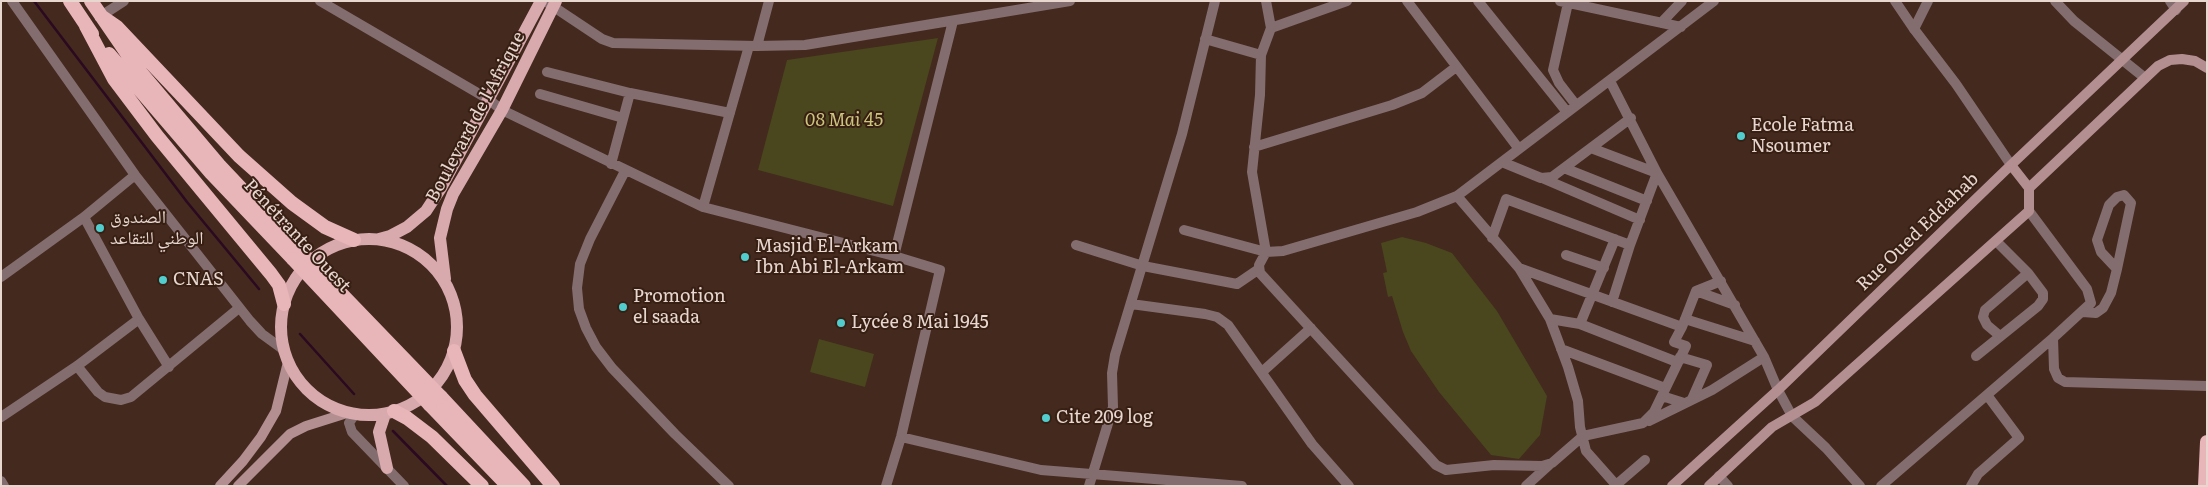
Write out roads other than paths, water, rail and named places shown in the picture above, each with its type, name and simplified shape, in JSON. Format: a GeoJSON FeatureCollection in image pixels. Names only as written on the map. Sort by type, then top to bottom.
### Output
{"type":"FeatureCollection","features":[{"type":"Feature","properties":{"kind":"highway","name":"Pénétrante Ouest"},"geometry":{"type":"LineString","coordinates":[[70,1],[86,26],[127,78],[160,115],[436,401],[524,486]]}},
{"type":"Feature","properties":{"kind":"highway","name":"Pénétrante Ouest"},"geometry":{"type":"LineString","coordinates":[[91,1],[137,68],[298,257]]}},
{"type":"Feature","properties":{"kind":"highway"},"geometry":{"type":"LineString","coordinates":[[101,16],[117,27],[252,168],[292,203],[325,227],[354,240]]}},
{"type":"Feature","properties":{"kind":"highway"},"geometry":{"type":"LineString","coordinates":[[86,26],[114,79],[156,136],[272,274],[279,285],[284,304]]}},
{"type":"Feature","properties":{"kind":"highway"},"geometry":{"type":"LineString","coordinates":[[454,351],[465,380],[475,395],[554,486]]}},
{"type":"Feature","properties":{"kind":"highway","name":"Pénétrante Ouest"},"geometry":{"type":"LineString","coordinates":[[436,401],[508,486]]}},
{"type":"Feature","properties":{"kind":"highway"},"geometry":{"type":"LineString","coordinates":[[389,412],[407,418],[432,437],[482,486]]}},
{"type":"Feature","properties":{"kind":"highway"},"geometry":{"type":"LineString","coordinates":[[2205,486],[2207,442]]}},
{"type":"Feature","properties":{"kind":"main road","name":"Rue Oued Eddahab"},"geometry":{"type":"LineString","coordinates":[[1672,486],[1778,390],[2011,165],[2123,60],[2173,6],[2184,1]]}},
{"type":"Feature","properties":{"kind":"main road","name":"Boulevard de l'Afrique"},"geometry":{"type":"LineString","coordinates":[[377,239],[390,236],[407,227],[426,212],[442,188],[488,99],[548,3]]}},
{"type":"Feature","properties":{"kind":"main road","name":"Boulevard de l'Afrique"},"geometry":{"type":"LineString","coordinates":[[445,282],[440,238],[447,208],[453,194],[502,110],[548,3]]}},
{"type":"Feature","properties":{"kind":"main road"},"geometry":{"type":"LineString","coordinates":[[2030,188],[2158,66],[2170,60],[2194,61],[2207,68]]}},
{"type":"Feature","properties":{"kind":"main road"},"geometry":{"type":"LineString","coordinates":[[1709,486],[1772,427],[1821,396],[2029,211],[2030,188],[2011,165]]}},
{"type":"Feature","properties":{"kind":"main road"},"geometry":{"type":"LineString","coordinates":[[220,486],[243,461],[261,437],[276,411],[286,356],[281,322],[284,304],[291,285],[303,269],[335,245],[354,240],[377,239],[398,243],[416,252],[432,265],[445,282],[452,298],[457,333],[454,351],[445,371],[432,389],[414,403],[389,412],[351,413],[306,426],[290,434],[238,486]]}},
{"type":"Feature","properties":{"kind":"main road"},"geometry":{"type":"LineString","coordinates":[[286,356],[298,379],[312,394],[329,405],[351,413]]}},
{"type":"Feature","properties":{"kind":"main road"},"geometry":{"type":"LineString","coordinates":[[387,468],[379,432],[389,412]]}},
{"type":"Feature","properties":{"kind":"street"},"geometry":{"type":"LineString","coordinates":[[12,1],[135,175],[239,308],[262,334],[286,356]]}},
{"type":"Feature","properties":{"kind":"street"},"geometry":{"type":"LineString","coordinates":[[101,16],[124,1]]}},
{"type":"Feature","properties":{"kind":"street"},"geometry":{"type":"LineString","coordinates":[[320,1],[488,99],[502,110],[610,164],[703,207],[894,256],[940,270],[901,437],[886,486]]}},
{"type":"Feature","properties":{"kind":"street"},"geometry":{"type":"LineString","coordinates":[[703,207],[730,113],[769,1]]}},
{"type":"Feature","properties":{"kind":"street"},"geometry":{"type":"LineString","coordinates":[[1089,486],[1113,407],[1113,364],[1182,134],[1215,1]]}},
{"type":"Feature","properties":{"kind":"street"},"geometry":{"type":"LineString","coordinates":[[1076,245],[1143,266],[1237,284],[1258,269],[1266,252],[1252,172],[1261,55],[1271,28],[1266,1]]}},
{"type":"Feature","properties":{"kind":"street"},"geometry":{"type":"LineString","coordinates":[[1271,28],[1347,1]]}},
{"type":"Feature","properties":{"kind":"street"},"geometry":{"type":"LineString","coordinates":[[1407,1],[1519,149]]}},
{"type":"Feature","properties":{"kind":"street"},"geometry":{"type":"LineString","coordinates":[[1478,1],[1567,112]]}},
{"type":"Feature","properties":{"kind":"street"},"geometry":{"type":"LineString","coordinates":[[1661,23],[1673,8],[1682,1]]}},
{"type":"Feature","properties":{"kind":"street"},"geometry":{"type":"LineString","coordinates":[[1184,230],[1266,252],[1283,251],[1417,212],[1457,196],[1714,1]]}},
{"type":"Feature","properties":{"kind":"street"},"geometry":{"type":"LineString","coordinates":[[1895,1],[1956,84],[2011,165]]}},
{"type":"Feature","properties":{"kind":"street"},"geometry":{"type":"LineString","coordinates":[[1914,29],[1928,1]]}},
{"type":"Feature","properties":{"kind":"street"},"geometry":{"type":"LineString","coordinates":[[2056,1],[2074,21],[2145,78]]}},
{"type":"Feature","properties":{"kind":"street"},"geometry":{"type":"LineString","coordinates":[[548,3],[602,39],[613,43],[753,46],[806,45],[1064,2]]}},
{"type":"Feature","properties":{"kind":"street"},"geometry":{"type":"LineString","coordinates":[[1576,106],[1559,83],[1553,70],[1564,2],[1680,27]]}},
{"type":"Feature","properties":{"kind":"street"},"geometry":{"type":"LineString","coordinates":[[894,256],[953,21]]}},
{"type":"Feature","properties":{"kind":"street"},"geometry":{"type":"LineString","coordinates":[[1205,39],[1261,55]]}},
{"type":"Feature","properties":{"kind":"street"},"geometry":{"type":"LineString","coordinates":[[1254,147],[1392,105],[1422,93],[1456,67]]}},
{"type":"Feature","properties":{"kind":"street"},"geometry":{"type":"LineString","coordinates":[[547,72],[630,93],[730,113]]}},
{"type":"Feature","properties":{"kind":"street"},"geometry":{"type":"LineString","coordinates":[[1610,81],[1631,118],[1657,173],[1764,357],[1778,390],[1792,416],[1826,448],[1860,486]]}},
{"type":"Feature","properties":{"kind":"street"},"geometry":{"type":"LineString","coordinates":[[610,164],[630,93]]}},
{"type":"Feature","properties":{"kind":"street"},"geometry":{"type":"LineString","coordinates":[[540,94],[623,118]]}},
{"type":"Feature","properties":{"kind":"street"},"geometry":{"type":"LineString","coordinates":[[1541,178],[1552,177],[1631,118]]}},
{"type":"Feature","properties":{"kind":"street"},"geometry":{"type":"LineString","coordinates":[[1591,148],[1657,173]]}},
{"type":"Feature","properties":{"kind":"street"},"geometry":{"type":"LineString","coordinates":[[1502,162],[1640,220]]}},
{"type":"Feature","properties":{"kind":"street"},"geometry":{"type":"LineString","coordinates":[[1564,168],[1647,201]]}},
{"type":"Feature","properties":{"kind":"street"},"geometry":{"type":"LineString","coordinates":[[626,171],[590,238],[580,264],[577,288],[581,315],[596,346],[612,368],[675,434],[729,486]]}},
{"type":"Feature","properties":{"kind":"street"},"geometry":{"type":"LineString","coordinates":[[1612,302],[1630,245],[1657,173]]}},
{"type":"Feature","properties":{"kind":"street"},"geometry":{"type":"LineString","coordinates":[[1,277],[84,218],[135,175]]}},
{"type":"Feature","properties":{"kind":"street"},"geometry":{"type":"LineString","coordinates":[[2083,312],[2096,313],[2103,308],[2111,294],[2117,269],[2131,203],[2124,195],[2117,197],[2109,205],[2096,240],[2101,252],[2117,269]]}},
{"type":"Feature","properties":{"kind":"street"},"geometry":{"type":"LineString","coordinates":[[1457,196],[1519,268],[1550,319],[1578,401],[1586,451],[1617,486],[1645,460]]}},
{"type":"Feature","properties":{"kind":"street"},"geometry":{"type":"LineString","coordinates":[[1492,238],[1506,199],[1630,245]]}},
{"type":"Feature","properties":{"kind":"street"},"geometry":{"type":"LineString","coordinates":[[1881,486],[2083,312],[2091,303],[2087,289],[2029,211]]}},
{"type":"Feature","properties":{"kind":"street"},"geometry":{"type":"LineString","coordinates":[[84,218],[139,319],[169,367]]}},
{"type":"Feature","properties":{"kind":"street"},"geometry":{"type":"LineString","coordinates":[[1580,324],[1615,239]]}},
{"type":"Feature","properties":{"kind":"street"},"geometry":{"type":"LineString","coordinates":[[1976,356],[2038,306],[2043,299],[2043,293],[2028,273],[1996,241]]}},
{"type":"Feature","properties":{"kind":"street"},"geometry":{"type":"LineString","coordinates":[[1566,255],[1604,268]]}},
{"type":"Feature","properties":{"kind":"street"},"geometry":{"type":"LineString","coordinates":[[1519,268],[1612,302],[1755,341]]}},
{"type":"Feature","properties":{"kind":"street"},"geometry":{"type":"LineString","coordinates":[[1258,269],[1442,469],[1494,465],[1542,466],[1552,463]]}},
{"type":"Feature","properties":{"kind":"street"},"geometry":{"type":"LineString","coordinates":[[2000,336],[1987,325],[1983,316],[1985,310],[2028,273]]}},
{"type":"Feature","properties":{"kind":"street"},"geometry":{"type":"LineString","coordinates":[[1643,423],[1654,412],[1678,359],[1686,346],[1674,342],[1684,323],[1696,292],[1721,281]]}},
{"type":"Feature","properties":{"kind":"street"},"geometry":{"type":"LineString","coordinates":[[1696,292],[1735,305]]}},
{"type":"Feature","properties":{"kind":"street"},"geometry":{"type":"LineString","coordinates":[[1131,304],[1217,317],[1228,325],[1312,444],[1349,486]]}},
{"type":"Feature","properties":{"kind":"street"},"geometry":{"type":"LineString","coordinates":[[78,366],[98,392],[105,397],[121,400],[131,397],[239,308]]}},
{"type":"Feature","properties":{"kind":"street"},"geometry":{"type":"LineString","coordinates":[[1,417],[78,366],[139,319]]}},
{"type":"Feature","properties":{"kind":"street"},"geometry":{"type":"LineString","coordinates":[[1550,319],[1580,324],[1678,359],[1707,365],[1688,401]]}},
{"type":"Feature","properties":{"kind":"street"},"geometry":{"type":"LineString","coordinates":[[1262,372],[1311,328]]}},
{"type":"Feature","properties":{"kind":"street"},"geometry":{"type":"LineString","coordinates":[[2053,338],[2054,370],[2058,378],[2065,382],[2207,386]]}},
{"type":"Feature","properties":{"kind":"street"},"geometry":{"type":"LineString","coordinates":[[1561,349],[1688,401]]}},
{"type":"Feature","properties":{"kind":"street"},"geometry":{"type":"LineString","coordinates":[[1526,486],[1583,436],[1643,423],[1712,390],[1764,357]]}},
{"type":"Feature","properties":{"kind":"street"},"geometry":{"type":"LineString","coordinates":[[1971,486],[1978,474],[2019,438],[1987,395]]}},
{"type":"Feature","properties":{"kind":"street"},"geometry":{"type":"LineString","coordinates":[[351,413],[350,430],[404,486]]}},
{"type":"Feature","properties":{"kind":"street"},"geometry":{"type":"LineString","coordinates":[[901,437],[1041,470],[1242,486]]}},
{"type":"Feature","properties":{"kind":"street"},"geometry":{"type":"LineString","coordinates":[[1719,476],[1728,486]]}},
{"type":"Feature","properties":{"kind":"street"},"geometry":{"type":"LineString","coordinates":[[1,481],[4,486]]}},
{"type":"Feature","properties":{"kind":"waterway"},"geometry":{"type":"LineString","coordinates":[[34,1],[187,202],[259,289]]}},
{"type":"Feature","properties":{"kind":"waterway"},"geometry":{"type":"LineString","coordinates":[[300,334],[354,394]]}},
{"type":"Feature","properties":{"kind":"waterway"},"geometry":{"type":"LineString","coordinates":[[393,431],[447,486]]}},
{"type":"Feature","properties":{"kind":"place","name":"Ecole Fatma Nsoumer"},"geometry":{"type":"Point","coordinates":[1741,136]}},
{"type":"Feature","properties":{"kind":"place","name":"الصندوق الوطني للتقاعد"},"geometry":{"type":"Point","coordinates":[100,228]}},
{"type":"Feature","properties":{"kind":"place","name":"Masjid El-Arkam Ibn Abi El-Arkam"},"geometry":{"type":"Point","coordinates":[745,257]}},
{"type":"Feature","properties":{"kind":"place","name":"CNAS"},"geometry":{"type":"Point","coordinates":[163,280]}},
{"type":"Feature","properties":{"kind":"place","name":"Promotion el saada"},"geometry":{"type":"Point","coordinates":[623,307]}},
{"type":"Feature","properties":{"kind":"place","name":"Lycée 8 Mai 1945"},"geometry":{"type":"Point","coordinates":[841,323]}},
{"type":"Feature","properties":{"kind":"place","name":"Cite 209 log"},"geometry":{"type":"Point","coordinates":[1046,418]}},
{"type":"Feature","properties":{"kind":"park label","name":"08 Mai 45"},"geometry":{"type":"Point","coordinates":[844,121]}}]}
